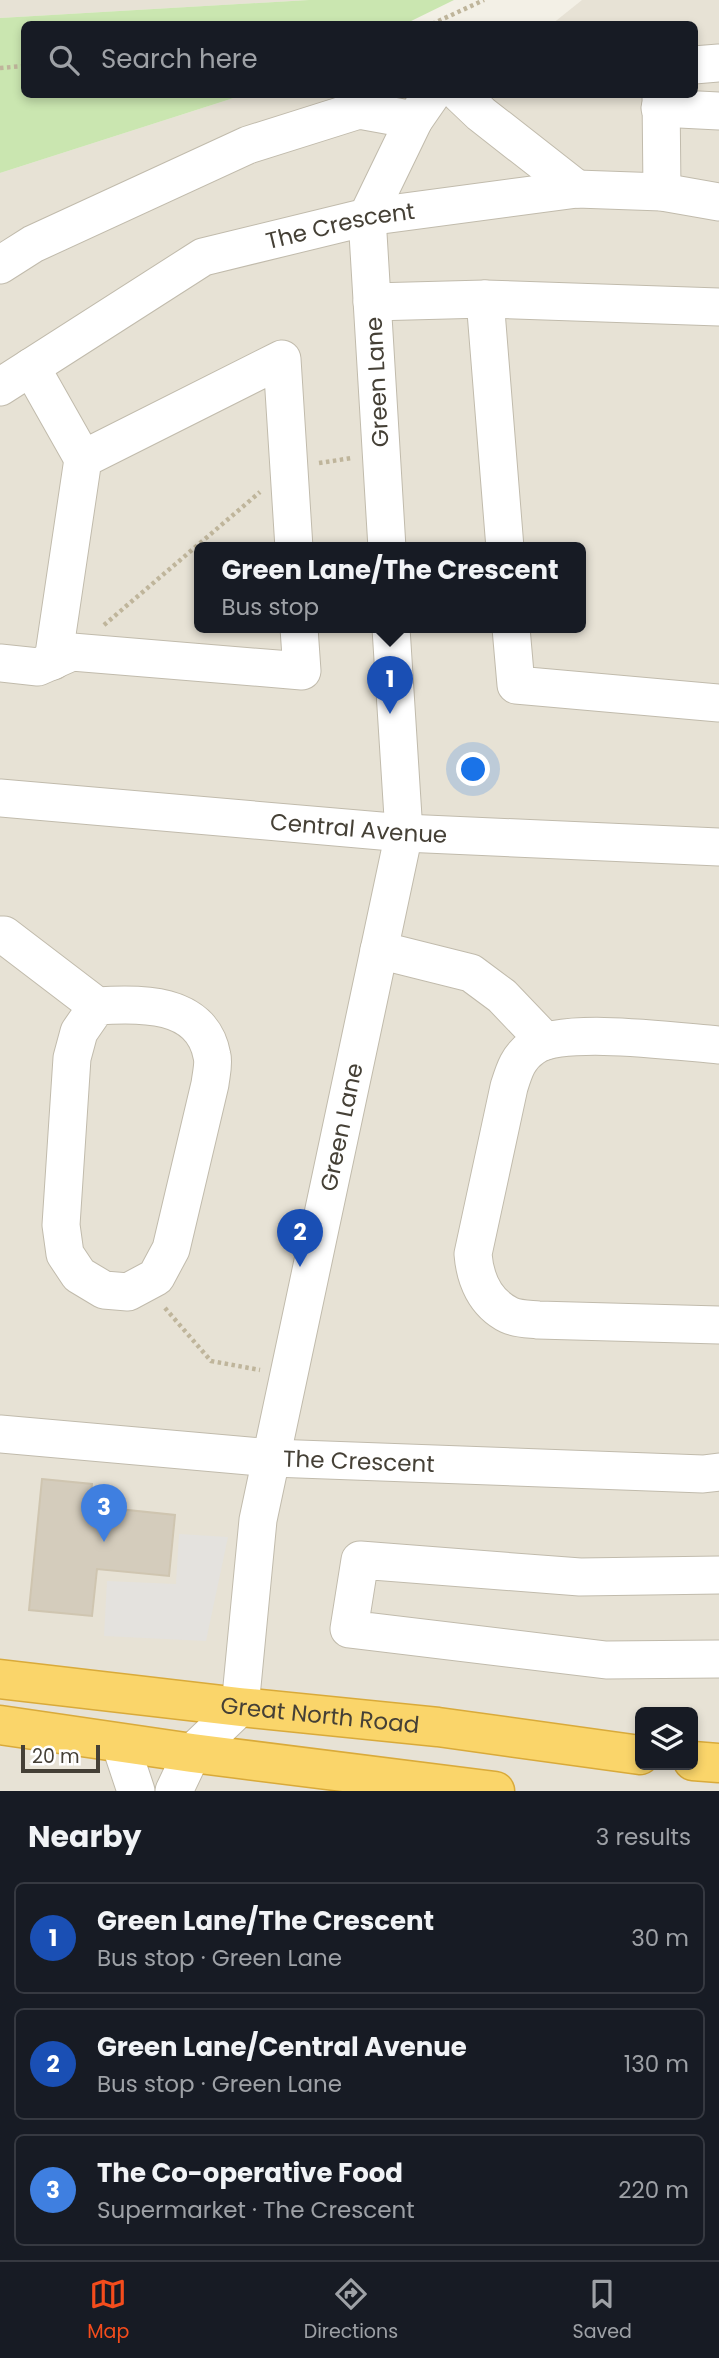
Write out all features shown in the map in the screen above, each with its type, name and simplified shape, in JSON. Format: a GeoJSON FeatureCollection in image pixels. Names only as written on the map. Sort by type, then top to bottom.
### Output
{"type":"FeatureCollection","features":[{"type":"Feature","properties":{"kind":"highway","name":"Great North Road"},"geometry":{"type":"LineString","coordinates":[[0,1679],[438,1727],[635,1754]]}},
{"type":"Feature","properties":{"kind":"highway"},"geometry":{"type":"LineString","coordinates":[[0,1725],[192,1753],[495,1791]]}},
{"type":"Feature","properties":{"kind":"highway"},"geometry":{"type":"LineString","coordinates":[[698,1761],[719,1763]]}},
{"type":"Feature","properties":{"kind":"street"},"geometry":{"type":"LineString","coordinates":[[698,65],[719,63]]}},
{"type":"Feature","properties":{"kind":"street"},"geometry":{"type":"LineString","coordinates":[[464,98],[577,189]]}},
{"type":"Feature","properties":{"kind":"street"},"geometry":{"type":"LineString","coordinates":[[662,192],[661,102],[719,111]]}},
{"type":"Feature","properties":{"kind":"street"},"geometry":{"type":"LineString","coordinates":[[0,265],[33,244],[248,145],[359,110],[423,107],[367,217]]}},
{"type":"Feature","properties":{"kind":"street","name":"The Crescent"},"geometry":{"type":"LineString","coordinates":[[0,387],[203,257],[367,217],[577,189],[662,192],[719,202]]}},
{"type":"Feature","properties":{"kind":"street","name":"Green Lane"},"geometry":{"type":"LineString","coordinates":[[367,217],[387,542]]}},
{"type":"Feature","properties":{"kind":"street"},"geometry":{"type":"LineString","coordinates":[[485,299],[505,542]]}},
{"type":"Feature","properties":{"kind":"street"},"geometry":{"type":"LineString","coordinates":[[372,302],[485,299],[719,307]]}},
{"type":"Feature","properties":{"kind":"street"},"geometry":{"type":"LineString","coordinates":[[83,459],[282,359],[294,542]]}},
{"type":"Feature","properties":{"kind":"street"},"geometry":{"type":"LineString","coordinates":[[31,367],[83,459],[63,657]]}},
{"type":"Feature","properties":{"kind":"street"},"geometry":{"type":"LineString","coordinates":[[0,663],[38,667],[63,657],[302,670],[299,633]]}},
{"type":"Feature","properties":{"kind":"street","name":"Green Lane"},"geometry":{"type":"LineString","coordinates":[[240,1707],[258,1520],[404,833],[391,633]]}},
{"type":"Feature","properties":{"kind":"street"},"geometry":{"type":"LineString","coordinates":[[511,633],[516,685],[719,703]]}},
{"type":"Feature","properties":{"kind":"street","name":"Central Avenue"},"geometry":{"type":"LineString","coordinates":[[0,799],[404,833],[719,847]]}},
{"type":"Feature","properties":{"kind":"street"},"geometry":{"type":"LineString","coordinates":[[0,935],[4,935],[97,1006],[138,1003],[174,1010],[201,1030],[212,1056],[210,1083],[171,1249],[156,1277],[128,1292],[104,1290],[79,1275],[65,1254],[61,1225],[72,1058],[79,1032],[97,1006]]}},
{"type":"Feature","properties":{"kind":"street"},"geometry":{"type":"LineString","coordinates":[[379,950],[471,973],[502,996],[545,1041]]}},
{"type":"Feature","properties":{"kind":"street"},"geometry":{"type":"LineString","coordinates":[[719,1045],[584,1035],[555,1037],[533,1046],[517,1063],[509,1087],[473,1254],[475,1275],[486,1296],[510,1315],[538,1320],[719,1325]]}},
{"type":"Feature","properties":{"kind":"street","name":"The Crescent"},"geometry":{"type":"LineString","coordinates":[[0,1434],[272,1458],[675,1473],[719,1472]]}},
{"type":"Feature","properties":{"kind":"street"},"geometry":{"type":"LineString","coordinates":[[719,1575],[580,1577],[360,1560],[349,1629],[606,1660],[719,1659]]}},
{"type":"Feature","properties":{"kind":"street"},"geometry":{"type":"LineString","coordinates":[[174,1791],[192,1753],[240,1707]]}},
{"type":"Feature","properties":{"kind":"street"},"geometry":{"type":"LineString","coordinates":[[120,1743],[136,1791]]}},
{"type":"Feature","properties":{"kind":"path"},"geometry":{"type":"LineString","coordinates":[[438,21],[484,0]]}},
{"type":"Feature","properties":{"kind":"path"},"geometry":{"type":"LineString","coordinates":[[0,68],[21,66]]}},
{"type":"Feature","properties":{"kind":"path"},"geometry":{"type":"LineString","coordinates":[[200,542],[289,467],[381,453]]}},
{"type":"Feature","properties":{"kind":"path"},"geometry":{"type":"LineString","coordinates":[[63,657],[194,547]]}},
{"type":"Feature","properties":{"kind":"path"},"geometry":{"type":"LineString","coordinates":[[143,1284],[211,1362],[289,1376]]}},
{"type":"Feature","properties":{"kind":"shaded area"},"geometry":{"type":"Polygon","coordinates":[[[0,0],[309,0],[0,18],[0,0]]]}},
{"type":"Feature","properties":{"kind":"shaded area"},"geometry":{"type":"Polygon","coordinates":[[[582,0],[719,0],[719,1791],[0,1791],[0,173],[234,98],[333,98],[358,123],[368,98],[698,98],[698,21],[556,21],[582,0]]]}},
{"type":"Feature","properties":{"kind":"shaded area"},"geometry":{"type":"Polygon","coordinates":[[[179,1534],[228,1537],[206,1641],[104,1636],[107,1581],[176,1584],[179,1534]]]}},
{"type":"Feature","properties":{"kind":"green space"},"geometry":{"type":"Polygon","coordinates":[[[309,0],[454,0],[411,21],[21,21],[21,98],[234,98],[0,173],[0,18],[309,0]]]}},
{"type":"Feature","properties":{"kind":"building"},"geometry":{"type":"Polygon","coordinates":[[[42,1479],[92,1484],[90,1506],[175,1515],[169,1576],[97,1569],[92,1616],[29,1610],[42,1479]]]}},
{"type":"Feature","properties":{"kind":"place","name":"Green Lane/The Crescent"},"geometry":{"type":"Point","coordinates":[390,714]}},
{"type":"Feature","properties":{"kind":"place","name":"Green Lane/Central Avenue"},"geometry":{"type":"Point","coordinates":[300,1267]}},
{"type":"Feature","properties":{"kind":"place","name":"The Co-operative Food"},"geometry":{"type":"Point","coordinates":[104,1542]}}]}
